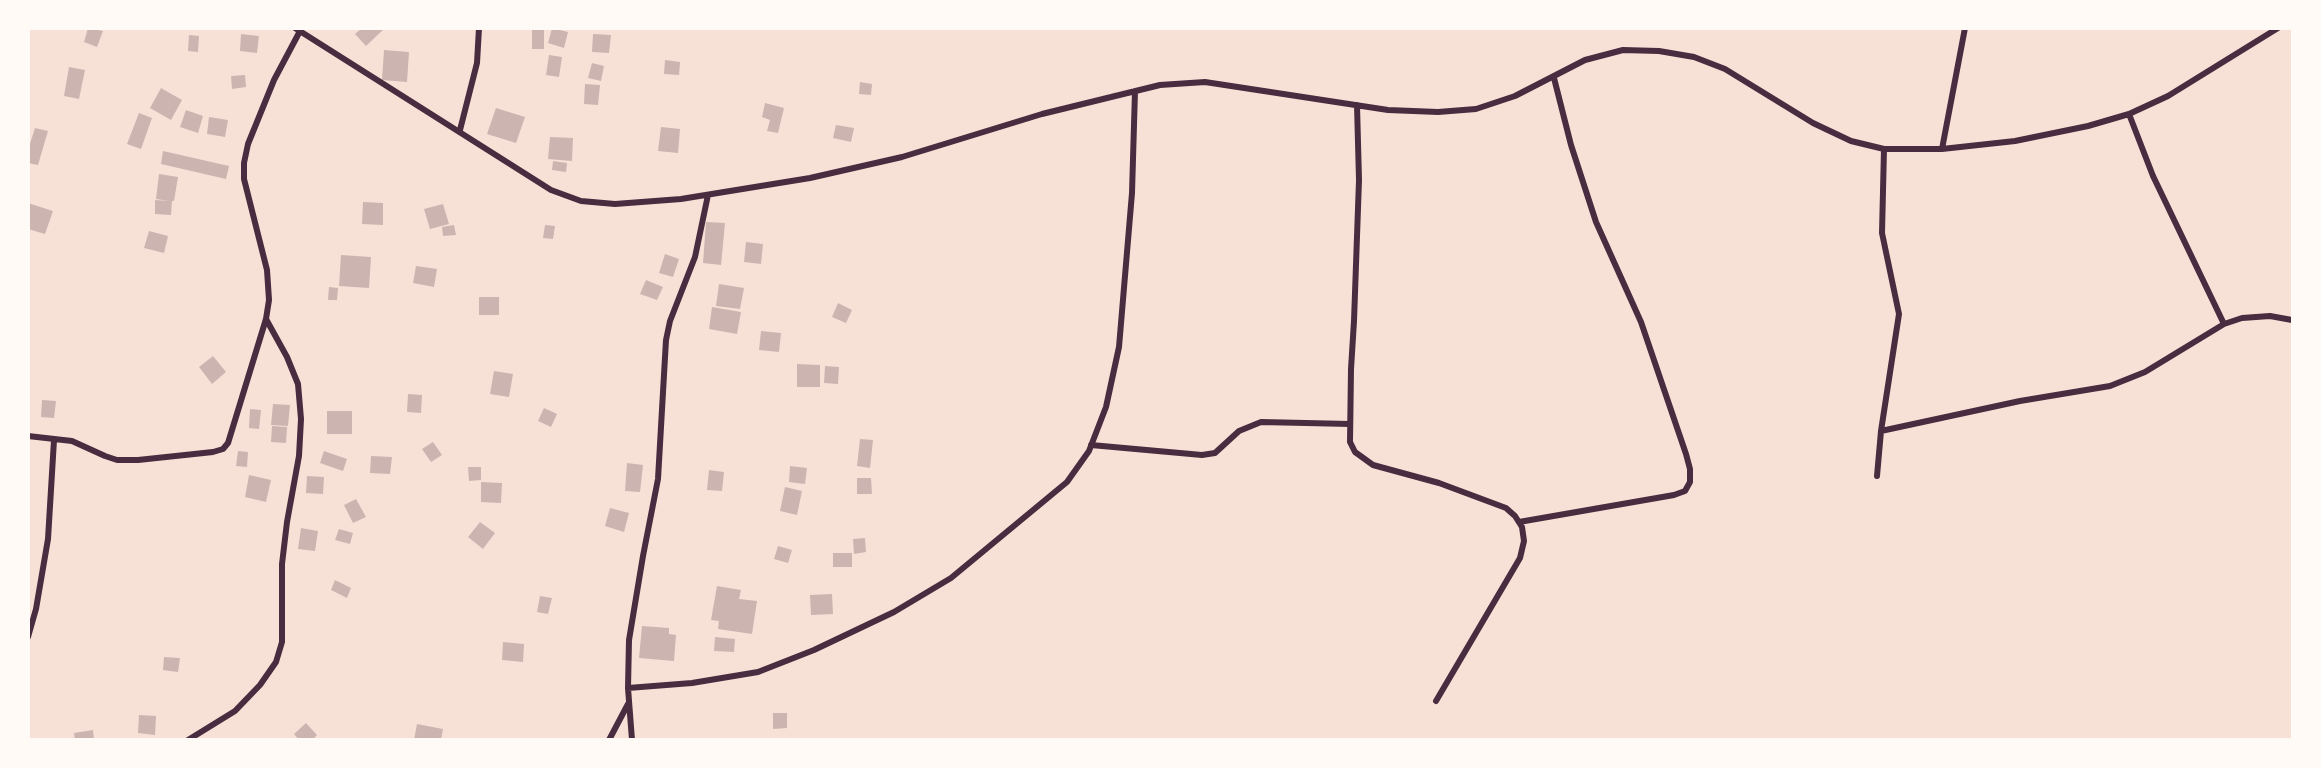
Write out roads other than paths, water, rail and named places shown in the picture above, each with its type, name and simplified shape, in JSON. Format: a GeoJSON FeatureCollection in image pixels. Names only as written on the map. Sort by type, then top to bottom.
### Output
{"type":"FeatureCollection","features":[{"type":"Feature","properties":{"kind":"street"},"geometry":{"type":"LineString","coordinates":[[460,130],[477,63],[479,28]]}},
{"type":"Feature","properties":{"kind":"street"},"geometry":{"type":"LineString","coordinates":[[1941,149],[1965,28]]}},
{"type":"Feature","properties":{"kind":"street"},"geometry":{"type":"LineString","coordinates":[[28,436],[72,441],[117,460],[138,460],[223,449],[231,435],[266,319],[269,300],[267,270],[244,178],[244,163],[248,144],[274,80],[298,30],[460,130],[551,190],[581,201],[615,204],[708,195],[810,178],[902,157],[1042,114],[1160,85],[1205,82],[1357,105],[1438,112],[1476,109],[1515,96],[1554,78],[1585,60],[1623,50],[1659,51],[1694,57],[1725,69],[1813,123],[1851,141],[1884,149],[1941,149],[2015,141],[2088,126],[2129,114],[2178,90],[2278,28]]}},
{"type":"Feature","properties":{"kind":"street"},"geometry":{"type":"LineString","coordinates":[[1519,522],[1674,495],[1684,491],[1690,482],[1690,469],[1686,454],[1641,322],[1596,222],[1554,78]]}},
{"type":"Feature","properties":{"kind":"street"},"geometry":{"type":"LineString","coordinates":[[628,688],[692,682],[758,672],[814,650],[894,612],[951,578],[1067,482],[1091,445],[1106,407],[1119,347],[1132,193],[1135,91]]}},
{"type":"Feature","properties":{"kind":"street"},"geometry":{"type":"LineString","coordinates":[[1357,105],[1359,180],[1350,442],[1354,452],[1374,465],[1439,483],[1506,508],[1519,522],[1524,541],[1520,558],[1436,701]]}},
{"type":"Feature","properties":{"kind":"street"},"geometry":{"type":"LineString","coordinates":[[2129,114],[2153,177],[2224,324]]}},
{"type":"Feature","properties":{"kind":"street"},"geometry":{"type":"LineString","coordinates":[[1877,476],[1881,431],[1899,314],[1882,233],[1884,149]]}},
{"type":"Feature","properties":{"kind":"street"},"geometry":{"type":"LineString","coordinates":[[632,740],[628,704],[629,640],[658,479],[666,340],[670,321],[695,257],[708,195]]}},
{"type":"Feature","properties":{"kind":"street"},"geometry":{"type":"LineString","coordinates":[[1881,431],[2020,401],[2070,394],[2124,382],[2145,372],[2224,324],[2242,318],[2270,316],[2292,320]]}},
{"type":"Feature","properties":{"kind":"street"},"geometry":{"type":"LineString","coordinates":[[188,740],[235,711],[260,685],[276,662],[282,642],[282,564],[299,456],[301,419],[298,384],[287,357],[266,319]]}},
{"type":"Feature","properties":{"kind":"street"},"geometry":{"type":"LineString","coordinates":[[1091,445],[1202,455],[1215,453],[1239,431],[1261,422],[1350,424]]}},
{"type":"Feature","properties":{"kind":"street"},"geometry":{"type":"LineString","coordinates":[[28,637],[36,609],[48,538],[54,440]]}},
{"type":"Feature","properties":{"kind":"street"},"geometry":{"type":"LineString","coordinates":[[609,740],[628,704]]}}]}
